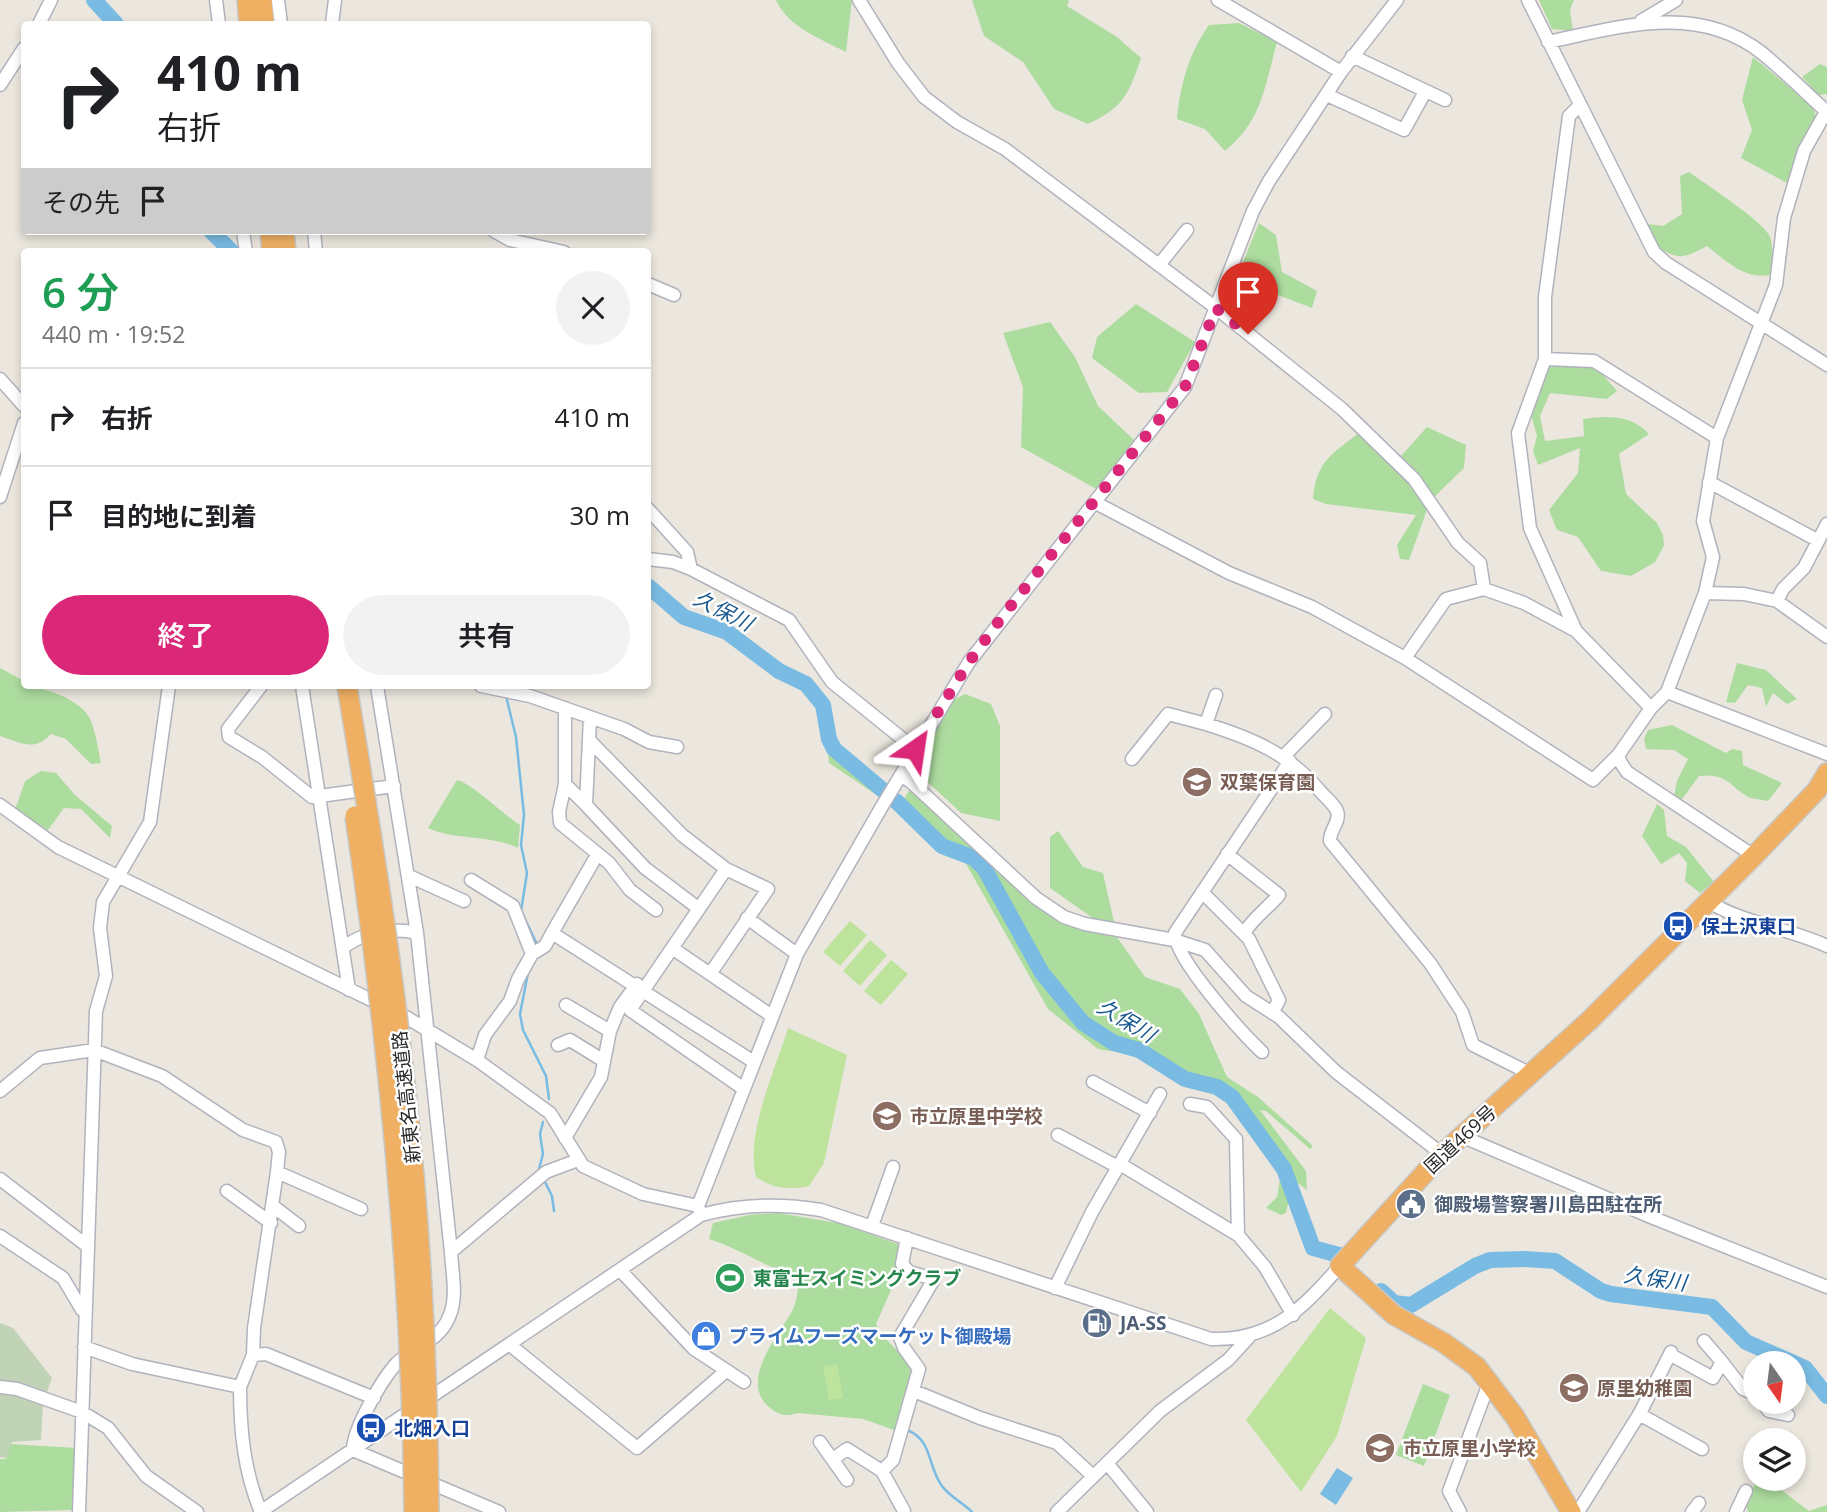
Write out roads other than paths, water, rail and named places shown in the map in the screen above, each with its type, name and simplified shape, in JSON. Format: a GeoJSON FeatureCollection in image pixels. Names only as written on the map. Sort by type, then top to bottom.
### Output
{"type":"FeatureCollection","features":[{"type":"Feature","properties":{"kind":"highway"},"geometry":{"type":"LineString","coordinates":[[247,0],[249,21]]}},
{"type":"Feature","properties":{"kind":"highway"},"geometry":{"type":"LineString","coordinates":[[262,0],[264,21]]}},
{"type":"Feature","properties":{"kind":"highway","name":"新東名高速道路"},"geometry":{"type":"LineString","coordinates":[[334,689],[376,956],[393,1101],[411,1328],[415,1512]]}},
{"type":"Feature","properties":{"kind":"highway","name":"新東名高速道路"},"geometry":{"type":"LineString","coordinates":[[347,689],[389,954],[407,1098],[424,1327],[429,1512]]}},
{"type":"Feature","properties":{"kind":"highway","name":"国道469号"},"geometry":{"type":"LineString","coordinates":[[1340,1266],[1442,1154],[1531,1074],[1709,902],[1817,790],[1827,773]]}},
{"type":"Feature","properties":{"kind":"highway"},"geometry":{"type":"LineString","coordinates":[[1340,1266],[1377,1302],[1463,1356],[1489,1382],[1515,1418],[1571,1512]]}},
{"type":"Feature","properties":{"kind":"street"},"geometry":{"type":"LineString","coordinates":[[40,21],[51,0]]}},
{"type":"Feature","properties":{"kind":"street"},"geometry":{"type":"LineString","coordinates":[[216,0],[219,21]]}},
{"type":"Feature","properties":{"kind":"street"},"geometry":{"type":"LineString","coordinates":[[278,0],[281,21]]}},
{"type":"Feature","properties":{"kind":"street"},"geometry":{"type":"LineString","coordinates":[[332,21],[335,0]]}},
{"type":"Feature","properties":{"kind":"street"},"geometry":{"type":"LineString","coordinates":[[859,0],[904,73],[924,97],[957,122],[1005,149],[1216,308],[1342,409],[1414,480],[1458,543],[1480,563],[1484,589]]}},
{"type":"Feature","properties":{"kind":"street"},"geometry":{"type":"LineString","coordinates":[[1218,0],[1341,72]]}},
{"type":"Feature","properties":{"kind":"street"},"geometry":{"type":"LineString","coordinates":[[0,1091],[40,1058],[94,1050],[162,1076],[243,1130],[276,1142],[279,1152],[277,1172],[254,1328],[253,1354],[240,1387],[240,1429],[251,1488],[261,1512],[621,1270],[700,1211],[797,954],[915,749],[977,651],[1185,387],[1253,211],[1269,181],[1352,56],[1397,0]]}},
{"type":"Feature","properties":{"kind":"street"},"geometry":{"type":"LineString","coordinates":[[1528,0],[1654,252],[1666,263],[1827,365]]}},
{"type":"Feature","properties":{"kind":"street"},"geometry":{"type":"LineString","coordinates":[[1638,23],[1676,0]]}},
{"type":"Feature","properties":{"kind":"street"},"geometry":{"type":"LineString","coordinates":[[1096,503],[1229,573],[1312,607],[1405,657],[1593,780],[1619,754],[1651,708],[1667,691],[1705,593],[1713,557],[1703,521],[1717,438],[1776,285],[1789,195],[1804,151],[1826,111],[1761,52],[1715,28],[1678,21],[1638,23],[1548,42]]}},
{"type":"Feature","properties":{"kind":"street"},"geometry":{"type":"LineString","coordinates":[[0,85],[21,53]]}},
{"type":"Feature","properties":{"kind":"street"},"geometry":{"type":"LineString","coordinates":[[1352,56],[1446,100]]}},
{"type":"Feature","properties":{"kind":"street"},"geometry":{"type":"LineString","coordinates":[[1327,95],[1404,130],[1425,92]]}},
{"type":"Feature","properties":{"kind":"street"},"geometry":{"type":"LineString","coordinates":[[1576,631],[1530,528],[1518,433],[1545,359],[1545,298],[1569,116],[1579,106]]}},
{"type":"Feature","properties":{"kind":"street"},"geometry":{"type":"LineString","coordinates":[[1160,265],[1187,230]]}},
{"type":"Feature","properties":{"kind":"street"},"geometry":{"type":"LineString","coordinates":[[501,235],[510,240],[546,248]]}},
{"type":"Feature","properties":{"kind":"street"},"geometry":{"type":"LineString","coordinates":[[651,285],[674,295]]}},
{"type":"Feature","properties":{"kind":"street"},"geometry":{"type":"LineString","coordinates":[[1545,359],[1594,361],[1717,438]]}},
{"type":"Feature","properties":{"kind":"street"},"geometry":{"type":"LineString","coordinates":[[0,380],[21,403]]}},
{"type":"Feature","properties":{"kind":"street"},"geometry":{"type":"LineString","coordinates":[[0,497],[3,477],[21,431]]}},
{"type":"Feature","properties":{"kind":"street"},"geometry":{"type":"LineString","coordinates":[[1709,482],[1817,540]]}},
{"type":"Feature","properties":{"kind":"street"},"geometry":{"type":"LineString","coordinates":[[651,512],[687,552],[691,569]]}},
{"type":"Feature","properties":{"kind":"street"},"geometry":{"type":"LineString","coordinates":[[1777,601],[1783,589],[1804,568],[1827,524]]}},
{"type":"Feature","properties":{"kind":"street"},"geometry":{"type":"LineString","coordinates":[[651,559],[673,562],[691,569],[789,620],[832,682],[915,749]]}},
{"type":"Feature","properties":{"kind":"street"},"geometry":{"type":"LineString","coordinates":[[1405,657],[1446,599],[1484,589],[1524,603],[1576,631],[1651,708]]}},
{"type":"Feature","properties":{"kind":"street"},"geometry":{"type":"LineString","coordinates":[[1705,593],[1744,594],[1777,601],[1827,637]]}},
{"type":"Feature","properties":{"kind":"street"},"geometry":{"type":"LineString","coordinates":[[79,1512],[94,1050],[96,1012],[106,976],[100,928],[103,902],[150,822],[169,689]]}},
{"type":"Feature","properties":{"kind":"street"},"geometry":{"type":"LineString","coordinates":[[259,689],[228,729],[229,737],[262,757],[312,797],[394,786]]}},
{"type":"Feature","properties":{"kind":"street"},"geometry":{"type":"LineString","coordinates":[[302,689],[349,990]]}},
{"type":"Feature","properties":{"kind":"street"},"geometry":{"type":"LineString","coordinates":[[354,1450],[354,1442],[374,1398],[397,1363],[429,1342],[445,1326],[453,1301],[451,1252],[417,933],[378,689]]}},
{"type":"Feature","properties":{"kind":"street"},"geometry":{"type":"LineString","coordinates":[[498,689],[565,708],[625,729],[649,742],[677,747]]}},
{"type":"Feature","properties":{"kind":"street"},"geometry":{"type":"LineString","coordinates":[[1667,691],[1827,754]]}},
{"type":"Feature","properties":{"kind":"street"},"geometry":{"type":"LineString","coordinates":[[1206,724],[1216,695]]}},
{"type":"Feature","properties":{"kind":"street"},"geometry":{"type":"LineString","coordinates":[[565,708],[565,784],[559,812],[560,823],[609,863],[630,890],[656,910]]}},
{"type":"Feature","properties":{"kind":"street"},"geometry":{"type":"LineString","coordinates":[[1132,759],[1168,714],[1253,739],[1287,758],[1336,810],[1337,819],[1329,832],[1330,841],[1430,962],[1462,1012],[1474,1045],[1531,1074]]}},
{"type":"Feature","properties":{"kind":"street"},"geometry":{"type":"LineString","coordinates":[[1262,1052],[1238,1030],[1196,975],[1174,940],[1175,933],[1287,758],[1325,714]]}},
{"type":"Feature","properties":{"kind":"street"},"geometry":{"type":"LineString","coordinates":[[586,805],[590,718]]}},
{"type":"Feature","properties":{"kind":"street"},"geometry":{"type":"LineString","coordinates":[[590,741],[681,835],[726,869],[768,888],[710,974]]}},
{"type":"Feature","properties":{"kind":"street"},"geometry":{"type":"LineString","coordinates":[[1619,754],[1619,760],[1627,772],[1754,856]]}},
{"type":"Feature","properties":{"kind":"street"},"geometry":{"type":"LineString","coordinates":[[900,776],[1036,898],[1064,917],[1084,924],[1174,940],[1205,950],[1235,986],[1273,1012],[1336,1072],[1442,1154]]}},
{"type":"Feature","properties":{"kind":"street"},"geometry":{"type":"LineString","coordinates":[[565,784],[645,867],[698,908]]}},
{"type":"Feature","properties":{"kind":"street"},"geometry":{"type":"LineString","coordinates":[[0,805],[58,847],[115,878],[428,1030],[477,1060],[541,1105],[583,1166],[643,1194],[700,1211],[781,1205],[821,1210],[1191,1334],[1219,1339],[1250,1336],[1293,1315],[1340,1266]]}},
{"type":"Feature","properties":{"kind":"street"},"geometry":{"type":"LineString","coordinates":[[1227,854],[1279,895],[1266,910],[1258,913],[1244,933]]}},
{"type":"Feature","properties":{"kind":"street"},"geometry":{"type":"LineString","coordinates":[[477,1060],[485,1035],[510,1001],[517,979],[532,954],[545,946],[597,855]]}},
{"type":"Feature","properties":{"kind":"street"},"geometry":{"type":"LineString","coordinates":[[565,1138],[601,1077],[610,1031],[620,1007],[672,948],[726,869]]}},
{"type":"Feature","properties":{"kind":"street"},"geometry":{"type":"LineString","coordinates":[[409,876],[464,901]]}},
{"type":"Feature","properties":{"kind":"street"},"geometry":{"type":"LineString","coordinates":[[471,880],[513,906],[532,954]]}},
{"type":"Feature","properties":{"kind":"street"},"geometry":{"type":"LineString","coordinates":[[1202,892],[1244,933],[1279,1000],[1273,1012]]}},
{"type":"Feature","properties":{"kind":"street"},"geometry":{"type":"LineString","coordinates":[[1709,902],[1729,914],[1783,928],[1827,946]]}},
{"type":"Feature","properties":{"kind":"street"},"geometry":{"type":"LineString","coordinates":[[747,918],[797,954]]}},
{"type":"Feature","properties":{"kind":"street"},"geometry":{"type":"LineString","coordinates":[[343,948],[369,934],[402,930],[417,933]]}},
{"type":"Feature","properties":{"kind":"street"},"geometry":{"type":"LineString","coordinates":[[552,933],[640,986],[754,1062]]}},
{"type":"Feature","properties":{"kind":"street"},"geometry":{"type":"LineString","coordinates":[[672,948],[772,1016]]}},
{"type":"Feature","properties":{"kind":"street"},"geometry":{"type":"LineString","coordinates":[[640,986],[630,1010],[744,1089]]}},
{"type":"Feature","properties":{"kind":"street"},"geometry":{"type":"LineString","coordinates":[[566,1005],[610,1031]]}},
{"type":"Feature","properties":{"kind":"street"},"geometry":{"type":"LineString","coordinates":[[558,1045],[570,1040],[604,1061]]}},
{"type":"Feature","properties":{"kind":"street"},"geometry":{"type":"LineString","coordinates":[[1093,1082],[1150,1113]]}},
{"type":"Feature","properties":{"kind":"street"},"geometry":{"type":"LineString","coordinates":[[1055,1288],[1119,1165],[1160,1094]]}},
{"type":"Feature","properties":{"kind":"street"},"geometry":{"type":"LineString","coordinates":[[1190,1104],[1206,1107],[1236,1139],[1238,1235]]}},
{"type":"Feature","properties":{"kind":"street"},"geometry":{"type":"LineString","coordinates":[[1058,1135],[1119,1165],[1238,1235],[1265,1267],[1293,1315]]}},
{"type":"Feature","properties":{"kind":"street"},"geometry":{"type":"LineString","coordinates":[[1461,1136],[1639,1212],[1827,1287]]}},
{"type":"Feature","properties":{"kind":"street"},"geometry":{"type":"LineString","coordinates":[[451,1252],[546,1172],[578,1160]]}},
{"type":"Feature","properties":{"kind":"street"},"geometry":{"type":"LineString","coordinates":[[872,1226],[893,1167]]}},
{"type":"Feature","properties":{"kind":"street"},"geometry":{"type":"LineString","coordinates":[[277,1172],[361,1209]]}},
{"type":"Feature","properties":{"kind":"street"},"geometry":{"type":"LineString","coordinates":[[0,1179],[86,1245]]}},
{"type":"Feature","properties":{"kind":"street"},"geometry":{"type":"LineString","coordinates":[[227,1191],[271,1223]]}},
{"type":"Feature","properties":{"kind":"street"},"geometry":{"type":"LineString","coordinates":[[273,1206],[299,1226]]}},
{"type":"Feature","properties":{"kind":"street"},"geometry":{"type":"LineString","coordinates":[[0,1236],[63,1278],[84,1313]]}},
{"type":"Feature","properties":{"kind":"street"},"geometry":{"type":"LineString","coordinates":[[882,1471],[893,1460],[919,1369],[904,1348],[900,1337],[934,1279],[908,1272],[902,1264],[908,1238]]}},
{"type":"Feature","properties":{"kind":"street"},"geometry":{"type":"LineString","coordinates":[[621,1270],[694,1349],[744,1381]]}},
{"type":"Feature","properties":{"kind":"street"},"geometry":{"type":"LineString","coordinates":[[1058,1512],[1160,1411],[1228,1360],[1250,1336]]}},
{"type":"Feature","properties":{"kind":"street"},"geometry":{"type":"LineString","coordinates":[[1704,1341],[1743,1389]]}},
{"type":"Feature","properties":{"kind":"street"},"geometry":{"type":"LineString","coordinates":[[510,1345],[637,1448],[726,1371]]}},
{"type":"Feature","properties":{"kind":"street"},"geometry":{"type":"LineString","coordinates":[[84,1347],[132,1364],[240,1387]]}},
{"type":"Feature","properties":{"kind":"street"},"geometry":{"type":"LineString","coordinates":[[253,1354],[266,1354],[282,1359],[374,1398]]}},
{"type":"Feature","properties":{"kind":"street"},"geometry":{"type":"LineString","coordinates":[[1578,1512],[1639,1414],[1671,1354],[1713,1378],[1722,1362]]}},
{"type":"Feature","properties":{"kind":"street"},"geometry":{"type":"LineString","coordinates":[[1460,1512],[1448,1491],[1489,1382]]}},
{"type":"Feature","properties":{"kind":"street"},"geometry":{"type":"LineString","coordinates":[[0,1387],[17,1389],[82,1412],[108,1428],[146,1476],[197,1512]]}},
{"type":"Feature","properties":{"kind":"street"},"geometry":{"type":"LineString","coordinates":[[914,1391],[980,1418],[1057,1443],[1093,1476]]}},
{"type":"Feature","properties":{"kind":"street"},"geometry":{"type":"LineString","coordinates":[[1639,1414],[1702,1449]]}},
{"type":"Feature","properties":{"kind":"street"},"geometry":{"type":"LineString","coordinates":[[1783,1414],[1788,1415]]}},
{"type":"Feature","properties":{"kind":"street"},"geometry":{"type":"LineString","coordinates":[[820,1442],[847,1480]]}},
{"type":"Feature","properties":{"kind":"street"},"geometry":{"type":"LineString","coordinates":[[834,1459],[847,1449],[882,1471],[904,1511]]}},
{"type":"Feature","properties":{"kind":"street"},"geometry":{"type":"LineString","coordinates":[[354,1450],[499,1512]]}},
{"type":"Feature","properties":{"kind":"street"},"geometry":{"type":"LineString","coordinates":[[1107,1463],[1147,1512]]}},
{"type":"Feature","properties":{"kind":"street"},"geometry":{"type":"LineString","coordinates":[[1736,1512],[1746,1491]]}},
{"type":"Feature","properties":{"kind":"water"},"geometry":{"type":"Polygon","coordinates":[[[1337,1468],[1353,1478],[1336,1505],[1320,1494],[1337,1468]]]}},
{"type":"Feature","properties":{"kind":"waterway","name":"久保川"},"geometry":{"type":"LineString","coordinates":[[94,0],[113,21]]}},
{"type":"Feature","properties":{"kind":"waterway","name":"久保川"},"geometry":{"type":"LineString","coordinates":[[215,235],[228,248]]}},
{"type":"Feature","properties":{"kind":"waterway","name":"久保川"},"geometry":{"type":"LineString","coordinates":[[651,589],[684,617],[727,632],[779,671],[806,684],[823,705],[829,739],[834,749],[885,792]]}},
{"type":"Feature","properties":{"kind":"waterway"},"geometry":{"type":"LineString","coordinates":[[506,696],[516,737],[524,815],[521,845],[527,873],[521,911],[536,942]]}},
{"type":"Feature","properties":{"kind":"waterway","name":"久保川"},"geometry":{"type":"LineString","coordinates":[[896,801],[942,846],[974,858],[984,868],[1042,973],[1083,1023],[1114,1043],[1139,1050],[1185,1079],[1217,1087],[1232,1097],[1284,1169],[1313,1248],[1339,1255]]}},
{"type":"Feature","properties":{"kind":"waterway"},"geometry":{"type":"LineString","coordinates":[[528,973],[520,1014],[523,1030],[546,1076],[549,1099]]}},
{"type":"Feature","properties":{"kind":"waterway"},"geometry":{"type":"LineString","coordinates":[[539,1169],[543,1154],[540,1134],[543,1122]]}},
{"type":"Feature","properties":{"kind":"waterway"},"geometry":{"type":"LineString","coordinates":[[544,1180],[552,1196],[554,1211]]}},
{"type":"Feature","properties":{"kind":"waterway","name":"久保川"},"geometry":{"type":"LineString","coordinates":[[1381,1291],[1394,1303],[1411,1305],[1475,1266],[1490,1260],[1555,1261],[1601,1291],[1611,1294],[1712,1307],[1746,1342],[1805,1368],[1827,1396]]}},
{"type":"Feature","properties":{"kind":"waterway"},"geometry":{"type":"LineString","coordinates":[[907,1430],[915,1434],[926,1447],[942,1486],[972,1512]]}},
{"type":"Feature","properties":{"kind":"place","name":"双葉保育園"},"geometry":{"type":"Point","coordinates":[1197,782]}},
{"type":"Feature","properties":{"kind":"place","name":"保土沢東口"},"geometry":{"type":"Point","coordinates":[1678,926]}},
{"type":"Feature","properties":{"kind":"place","name":"市立原里中学校"},"geometry":{"type":"Point","coordinates":[887,1116]}},
{"type":"Feature","properties":{"kind":"place","name":"御殿場警察署川島田駐在所"},"geometry":{"type":"Point","coordinates":[1411,1204]}},
{"type":"Feature","properties":{"kind":"place","name":"東富士スイミングクラブ"},"geometry":{"type":"Point","coordinates":[730,1278]}},
{"type":"Feature","properties":{"kind":"place","name":"JA-SS"},"geometry":{"type":"Point","coordinates":[1097,1323]}},
{"type":"Feature","properties":{"kind":"place","name":"プライムフーズマーケット御殿場"},"geometry":{"type":"Point","coordinates":[706,1336]}},
{"type":"Feature","properties":{"kind":"place","name":"原里幼稚園"},"geometry":{"type":"Point","coordinates":[1574,1388]}},
{"type":"Feature","properties":{"kind":"place","name":"北畑入口"},"geometry":{"type":"Point","coordinates":[371,1428]}},
{"type":"Feature","properties":{"kind":"place","name":"市立原里小学校"},"geometry":{"type":"Point","coordinates":[1380,1448]}}]}
